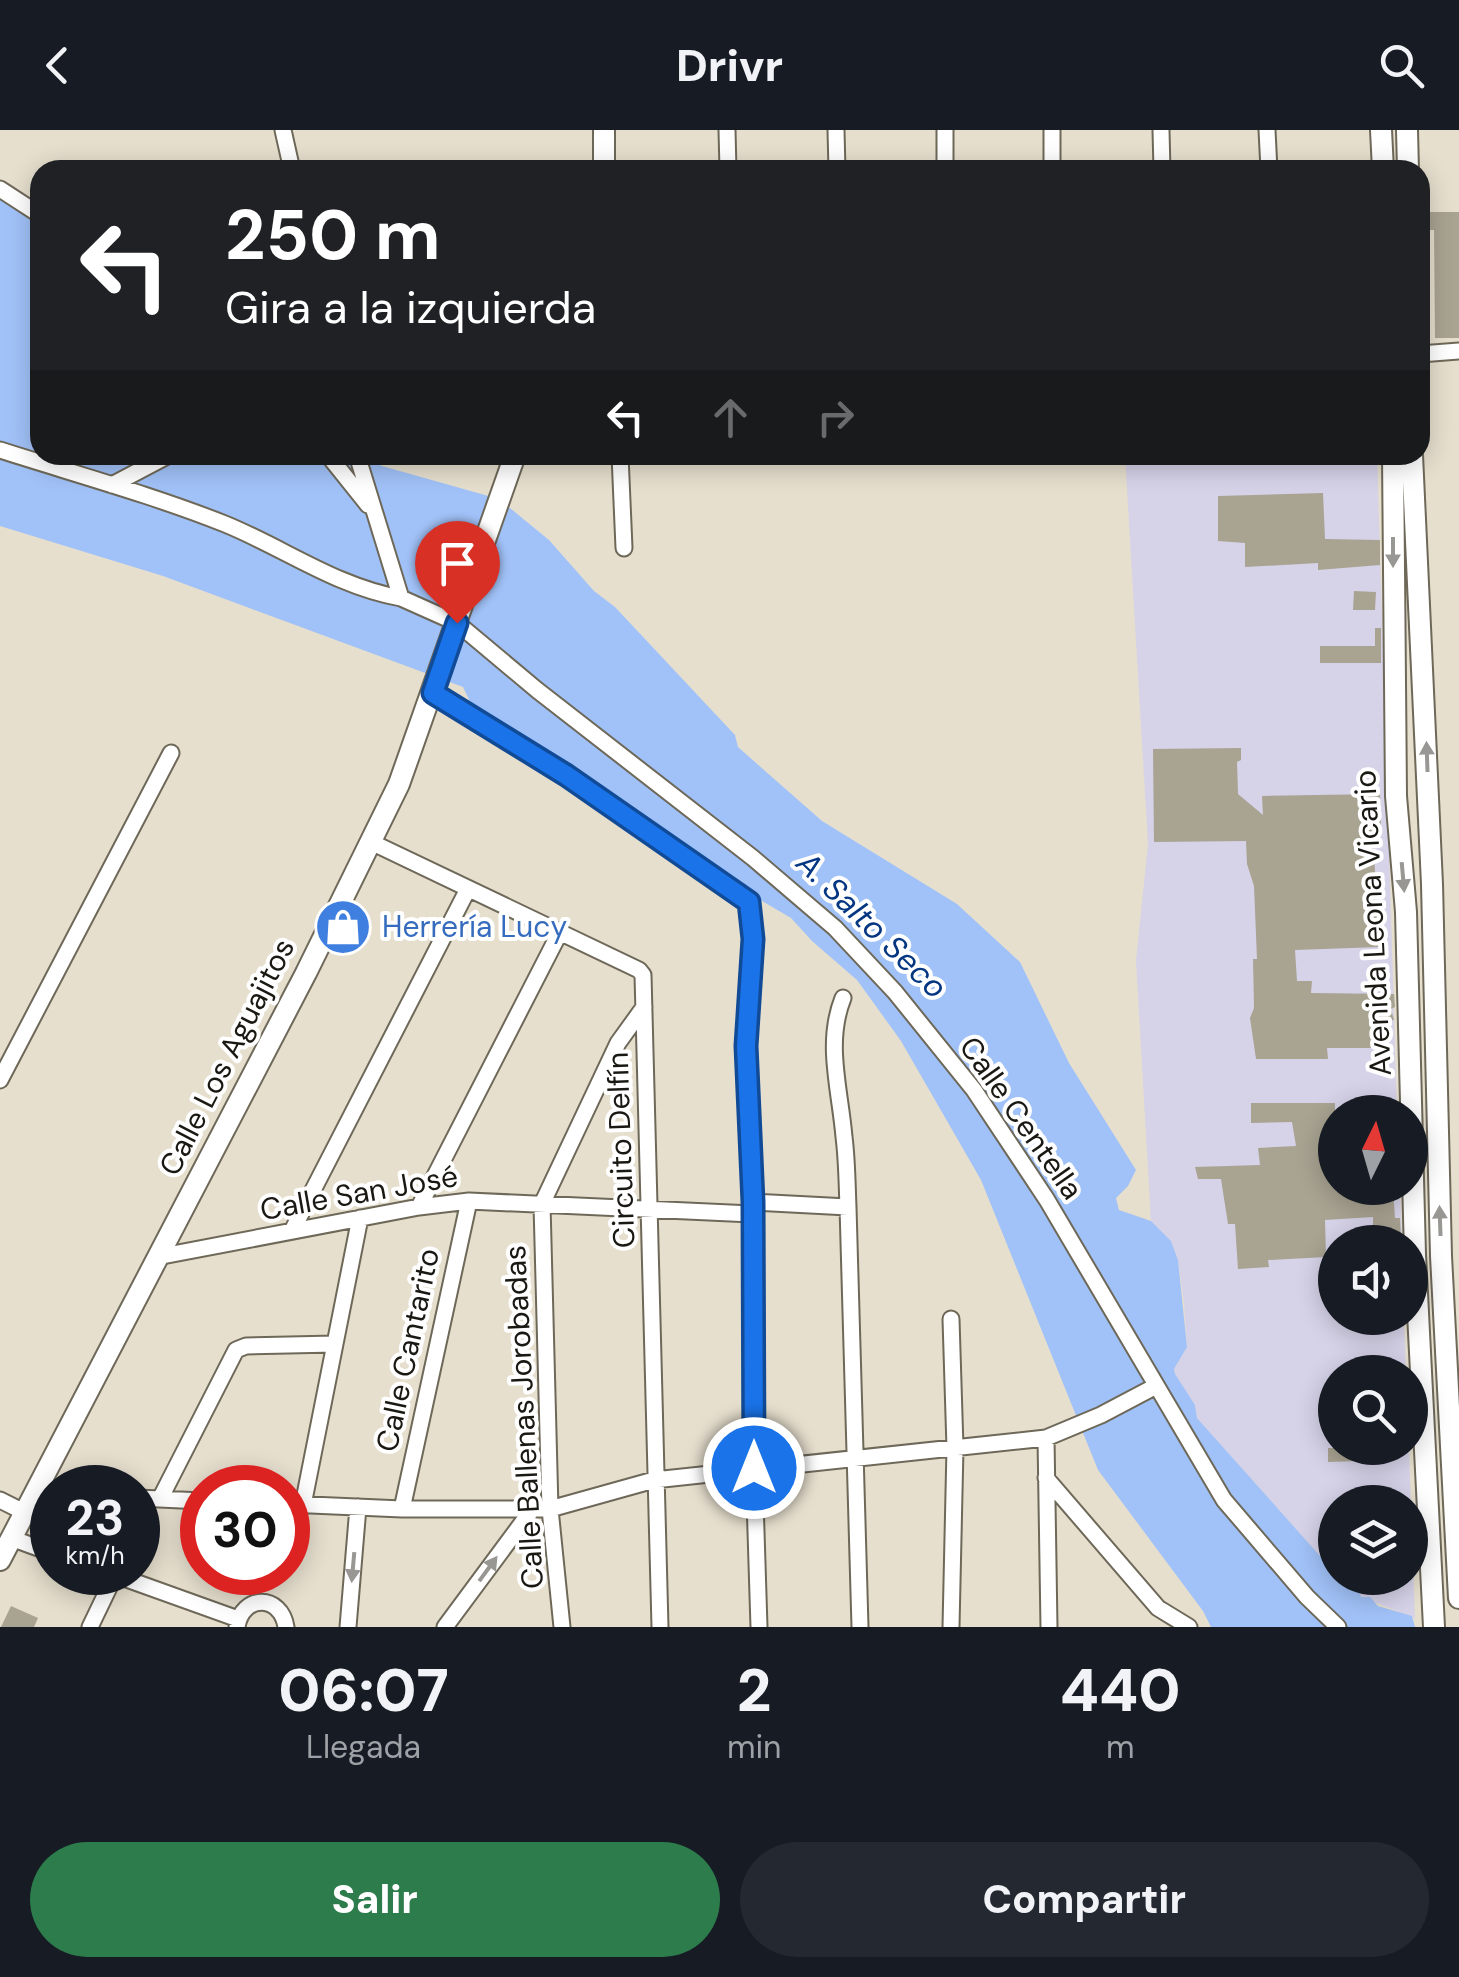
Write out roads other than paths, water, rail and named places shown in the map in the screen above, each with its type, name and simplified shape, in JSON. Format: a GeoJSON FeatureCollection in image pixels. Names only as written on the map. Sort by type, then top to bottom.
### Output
{"type":"FeatureCollection","features":[{"type":"Feature","properties":{"kind":"street"},"geometry":{"type":"LineString","coordinates":[[283,130],[290,160]]}},
{"type":"Feature","properties":{"kind":"street"},"geometry":{"type":"LineString","coordinates":[[604,130],[604,160]]}},
{"type":"Feature","properties":{"kind":"street"},"geometry":{"type":"LineString","coordinates":[[727,130],[728,160]]}},
{"type":"Feature","properties":{"kind":"street"},"geometry":{"type":"LineString","coordinates":[[836,130],[836,160]]}},
{"type":"Feature","properties":{"kind":"street"},"geometry":{"type":"LineString","coordinates":[[945,130],[945,160]]}},
{"type":"Feature","properties":{"kind":"street"},"geometry":{"type":"LineString","coordinates":[[1052,130],[1052,160]]}},
{"type":"Feature","properties":{"kind":"street"},"geometry":{"type":"LineString","coordinates":[[1161,130],[1162,160]]}},
{"type":"Feature","properties":{"kind":"street"},"geometry":{"type":"LineString","coordinates":[[1267,130],[1268,160]]}},
{"type":"Feature","properties":{"kind":"street"},"geometry":{"type":"LineString","coordinates":[[1382,130],[1383,160]]}},
{"type":"Feature","properties":{"kind":"street"},"geometry":{"type":"LineString","coordinates":[[1407,130],[1408,160]]}},
{"type":"Feature","properties":{"kind":"street"},"geometry":{"type":"LineString","coordinates":[[0,189],[30,208]]}},
{"type":"Feature","properties":{"kind":"street"},"geometry":{"type":"LineString","coordinates":[[1430,353],[1459,351]]}},
{"type":"Feature","properties":{"kind":"street","name":"Calle Centella"},"geometry":{"type":"LineString","coordinates":[[0,450],[30,459]]}},
{"type":"Feature","properties":{"kind":"street","name":"Calle Centella"},"geometry":{"type":"LineString","coordinates":[[48,465],[226,524],[349,584],[374,594],[401,598],[457,623],[835,928],[895,992],[974,1090],[1047,1200],[1224,1500],[1306,1597],[1338,1627]]}},
{"type":"Feature","properties":{"kind":"street"},"geometry":{"type":"LineString","coordinates":[[112,485],[150,465]]}},
{"type":"Feature","properties":{"kind":"street"},"geometry":{"type":"LineString","coordinates":[[336,465],[374,512]]}},
{"type":"Feature","properties":{"kind":"street"},"geometry":{"type":"LineString","coordinates":[[360,465],[401,598]]}},
{"type":"Feature","properties":{"kind":"street","name":"Calle Los Aguajitos"},"geometry":{"type":"LineString","coordinates":[[0,1560],[372,842],[399,784],[433,693],[512,465]]}},
{"type":"Feature","properties":{"kind":"street"},"geometry":{"type":"LineString","coordinates":[[620,465],[624,548]]}},
{"type":"Feature","properties":{"kind":"street","name":"Avenida Leona Vicario"},"geometry":{"type":"LineString","coordinates":[[1393,465],[1396,796],[1406,912],[1421,1355]]}},
{"type":"Feature","properties":{"kind":"street","name":"Avenida Leona Vicario"},"geometry":{"type":"LineString","coordinates":[[1412,465],[1432,884],[1441,1256],[1454,1397],[1459,1598]]}},
{"type":"Feature","properties":{"kind":"street"},"geometry":{"type":"LineString","coordinates":[[433,693],[566,775],[749,902],[753,939],[746,1046],[759,1627]]}},
{"type":"Feature","properties":{"kind":"street"},"geometry":{"type":"LineString","coordinates":[[0,1080],[171,753]]}},
{"type":"Feature","properties":{"kind":"street","name":"Circuito Delfín"},"geometry":{"type":"LineString","coordinates":[[372,842],[643,975],[660,1627]]}},
{"type":"Feature","properties":{"kind":"street"},"geometry":{"type":"LineString","coordinates":[[292,1232],[468,889]]}},
{"type":"Feature","properties":{"kind":"street"},"geometry":{"type":"LineString","coordinates":[[420,1207],[559,934]]}},
{"type":"Feature","properties":{"kind":"street"},"geometry":{"type":"LineString","coordinates":[[843,998],[832,1040],[848,1208],[860,1627]]}},
{"type":"Feature","properties":{"kind":"street"},"geometry":{"type":"LineString","coordinates":[[542,1204],[618,1043],[644,1006]]}},
{"type":"Feature","properties":{"kind":"street","name":"Calle San José"},"geometry":{"type":"LineString","coordinates":[[158,1258],[420,1207],[469,1202],[652,1210],[848,1208]]}},
{"type":"Feature","properties":{"kind":"street","name":"Calle Cantarito"},"geometry":{"type":"LineString","coordinates":[[402,1509],[469,1202]]}},
{"type":"Feature","properties":{"kind":"street","name":"Calle Ballenas Jorobadas"},"geometry":{"type":"LineString","coordinates":[[542,1204],[550,1510],[562,1627]]}},
{"type":"Feature","properties":{"kind":"street"},"geometry":{"type":"LineString","coordinates":[[305,1465],[335,1344],[360,1218]]}},
{"type":"Feature","properties":{"kind":"street"},"geometry":{"type":"LineString","coordinates":[[951,1319],[955,1448],[952,1627]]}},
{"type":"Feature","properties":{"kind":"street"},"geometry":{"type":"LineString","coordinates":[[180,1499],[160,1499],[236,1350],[246,1346],[335,1344]]}},
{"type":"Feature","properties":{"kind":"street"},"geometry":{"type":"LineString","coordinates":[[310,1505],[550,1510],[654,1480],[1046,1438],[1101,1416],[1156,1386]]}},
{"type":"Feature","properties":{"kind":"street"},"geometry":{"type":"LineString","coordinates":[[1428,1398],[1454,1397]]}},
{"type":"Feature","properties":{"kind":"street"},"geometry":{"type":"LineString","coordinates":[[1046,1438],[1050,1627]]}},
{"type":"Feature","properties":{"kind":"street","name":"Avenida Leona Vicario"},"geometry":{"type":"LineString","coordinates":[[1427,1465],[1434,1627]]}},
{"type":"Feature","properties":{"kind":"street"},"geometry":{"type":"LineString","coordinates":[[1046,1478],[1158,1608],[1189,1627]]}},
{"type":"Feature","properties":{"kind":"street"},"geometry":{"type":"LineString","coordinates":[[0,1500],[23,1515]]}},
{"type":"Feature","properties":{"kind":"street"},"geometry":{"type":"LineString","coordinates":[[348,1627],[358,1507]]}},
{"type":"Feature","properties":{"kind":"street"},"geometry":{"type":"LineString","coordinates":[[446,1627],[531,1511]]}},
{"type":"Feature","properties":{"kind":"street"},"geometry":{"type":"LineString","coordinates":[[160,1593],[237,1623],[246,1606],[262,1601],[282,1612],[286,1627]]}},
{"type":"Feature","properties":{"kind":"street"},"geometry":{"type":"LineString","coordinates":[[90,1627],[103,1595]]}},
{"type":"Feature","properties":{"kind":"street"},"geometry":{"type":"LineString","coordinates":[[1158,1608],[1158,1627]]}},
{"type":"Feature","properties":{"kind":"water","name":"A. Salto Seco"},"geometry":{"type":"Polygon","coordinates":[[[0,182],[30,198],[30,465],[380,465],[499,499],[549,540],[594,591],[615,607],[735,735],[738,747],[822,821],[957,904],[1020,962],[1069,1063],[1136,1170],[1116,1198],[1119,1210],[1151,1221],[1171,1241],[1178,1260],[1187,1347],[1174,1369],[1195,1405],[1197,1418],[1318,1554],[1318,1595],[1370,1597],[1378,1606],[1412,1616],[1415,1627],[1211,1627],[1098,1470],[981,1180],[901,1041],[857,980],[791,918],[735,885],[471,704],[463,687],[163,576],[0,526],[0,182]]]}},
{"type":"Feature","properties":{"kind":"place","name":"Herrería Lucy"},"geometry":{"type":"Point","coordinates":[343,927]}}]}
